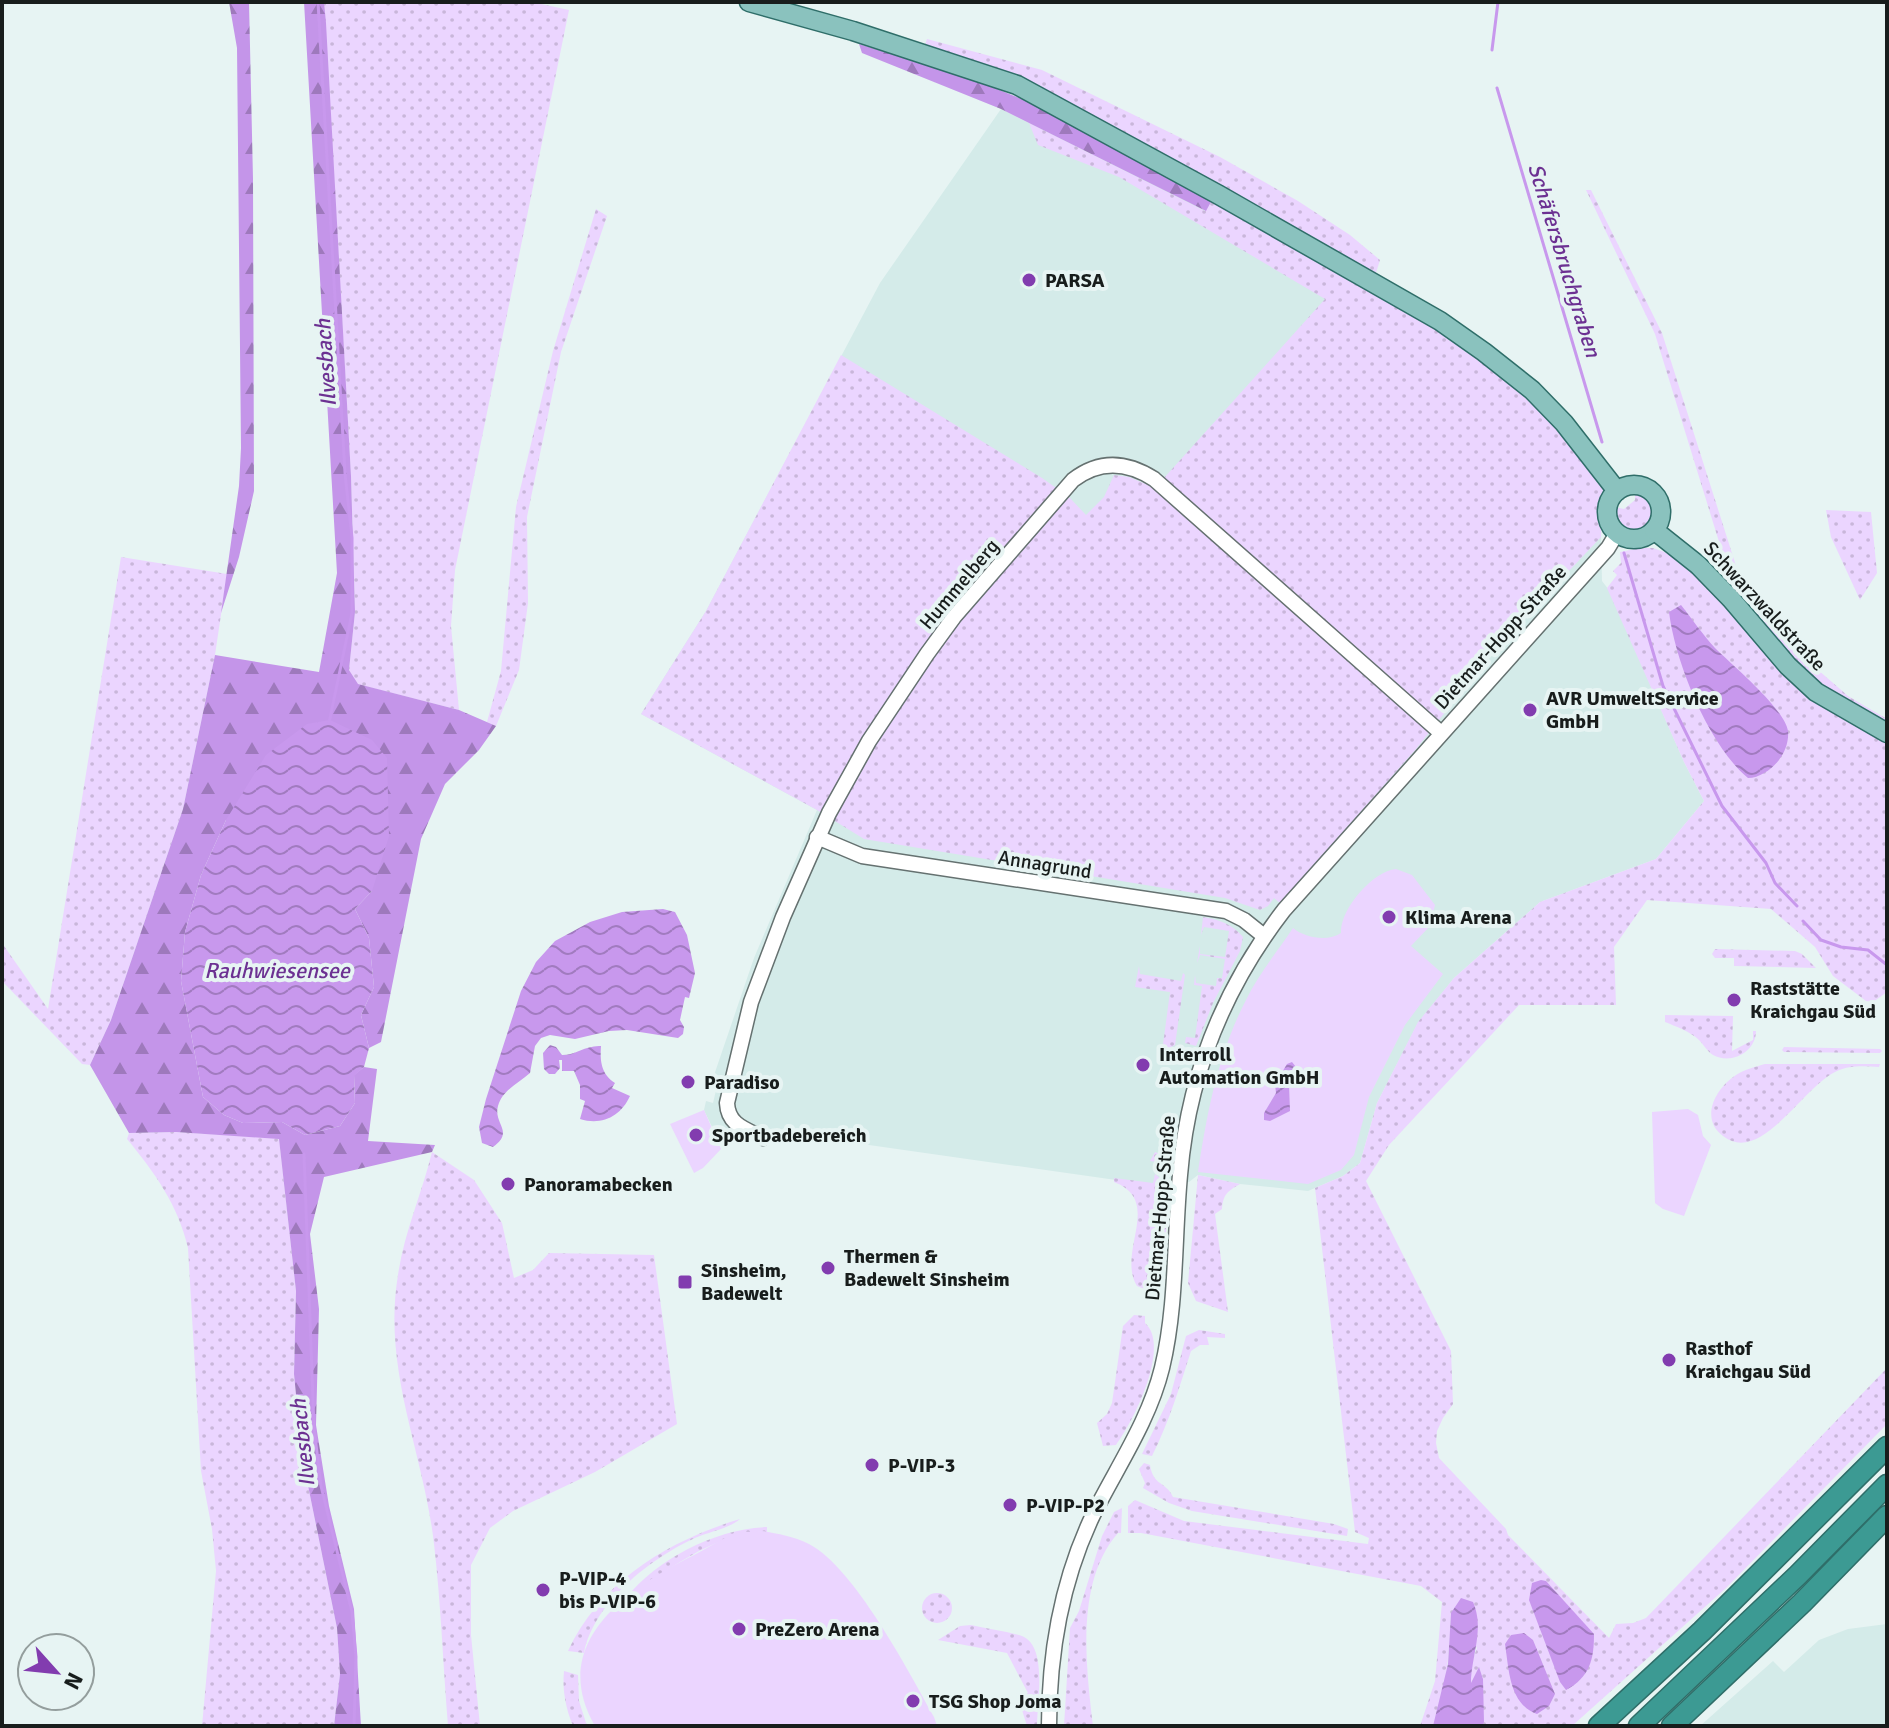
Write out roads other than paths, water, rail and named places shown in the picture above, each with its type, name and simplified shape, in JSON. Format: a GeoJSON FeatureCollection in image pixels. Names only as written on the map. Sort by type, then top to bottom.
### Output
{"type":"FeatureCollection","features":[{"type":"Feature","properties":{"kind":"highway"},"geometry":{"type":"LineString","coordinates":[[1599,1726],[1712,1621],[1887,1447]]}},
{"type":"Feature","properties":{"kind":"highway"},"geometry":{"type":"LineString","coordinates":[[1639,1726],[1798,1575],[1887,1485]]}},
{"type":"Feature","properties":{"kind":"highway"},"geometry":{"type":"LineString","coordinates":[[1672,1726],[1887,1516]]}},
{"type":"Feature","properties":{"kind":"highway"},"geometry":{"type":"LineString","coordinates":[[1689,1710],[1749,1667],[1827,1593]]}},
{"type":"Feature","properties":{"kind":"main road"},"geometry":{"type":"LineString","coordinates":[[749,2],[853,31],[1017,85],[1194,180],[1440,321],[1484,352],[1532,390],[1564,423],[1617,491]]}},
{"type":"Feature","properties":{"kind":"main road"},"geometry":{"type":"LineString","coordinates":[[1636,485],[1654,494],[1661,512],[1654,530],[1646,537],[1636,539],[1617,533],[1609,522],[1607,512],[1611,498],[1617,491],[1636,485]]}},
{"type":"Feature","properties":{"kind":"main road","name":"Schwarzwaldstraße"},"geometry":{"type":"LineString","coordinates":[[1654,530],[1698,565],[1788,666],[1816,692],[1887,733]]}},
{"type":"Feature","properties":{"kind":"street","name":"Hummelberg"},"geometry":{"type":"LineString","coordinates":[[763,1138],[730,1119],[727,1103],[751,1002],[817,837],[869,741],[954,617],[1073,480],[1085,471],[1107,464],[1136,469],[1154,479],[1441,733]]}},
{"type":"Feature","properties":{"kind":"street","name":"Dietmar-Hopp-Straße"},"geometry":{"type":"LineString","coordinates":[[1049,1726],[1049,1683],[1054,1639],[1067,1582],[1094,1515],[1149,1408],[1162,1368],[1171,1307],[1180,1173],[1194,1084],[1226,999],[1264,936],[1290,902],[1608,548],[1617,533]]}},
{"type":"Feature","properties":{"kind":"street","name":"Annagrund"},"geometry":{"type":"LineString","coordinates":[[817,837],[862,856],[1226,911],[1264,936]]}},
{"type":"Feature","properties":{"kind":"water"},"geometry":{"type":"Polygon","coordinates":[[[1681,605],[1711,643],[1768,700],[1785,722],[1788,735],[1785,750],[1776,763],[1761,775],[1748,778],[1734,764],[1707,725],[1696,702],[1678,655],[1669,612],[1681,605]]]}},
{"type":"Feature","properties":{"kind":"water","name":"Rauhwiesensee"},"geometry":{"type":"Polygon","coordinates":[[[330,720],[372,740],[387,758],[389,836],[372,891],[355,909],[369,938],[374,987],[361,1015],[369,1048],[364,1067],[354,1076],[355,1103],[340,1126],[305,1135],[282,1122],[243,1123],[224,1115],[203,1097],[181,981],[185,932],[201,875],[226,820],[266,755],[307,724],[330,720]]]}},
{"type":"Feature","properties":{"kind":"water"},"geometry":{"type":"Polygon","coordinates":[[[663,909],[675,912],[687,935],[695,973],[680,1020],[684,1027],[683,1034],[678,1038],[627,1030],[575,1039],[550,1035],[541,1038],[535,1046],[530,1073],[500,1100],[497,1112],[502,1136],[493,1147],[482,1143],[479,1127],[486,1099],[521,991],[536,962],[555,941],[590,922],[622,912],[663,909]]]}},
{"type":"Feature","properties":{"kind":"water"},"geometry":{"type":"Polygon","coordinates":[[[550,1045],[562,1055],[601,1046],[602,1067],[615,1083],[612,1088],[630,1096],[626,1103],[610,1118],[596,1121],[580,1119],[585,1101],[580,1099],[580,1085],[574,1071],[562,1071],[562,1060],[559,1060],[560,1068],[555,1074],[549,1074],[544,1069],[543,1053],[550,1045]]]}},
{"type":"Feature","properties":{"kind":"water"},"geometry":{"type":"Polygon","coordinates":[[[1292,1062],[1296,1067],[1289,1084],[1290,1111],[1270,1121],[1264,1120],[1264,1113],[1276,1093],[1275,1084],[1287,1064],[1292,1062]]]}},
{"type":"Feature","properties":{"kind":"water"},"geometry":{"type":"Polygon","coordinates":[[[1546,1581],[1594,1634],[1589,1666],[1580,1679],[1566,1690],[1560,1682],[1529,1600],[1532,1583],[1546,1581]]]}},
{"type":"Feature","properties":{"kind":"water"},"geometry":{"type":"Polygon","coordinates":[[[1461,1598],[1473,1602],[1478,1622],[1471,1683],[1479,1667],[1483,1679],[1484,1722],[1482,1726],[1433,1726],[1448,1664],[1451,1613],[1461,1598]]]}},
{"type":"Feature","properties":{"kind":"water"},"geometry":{"type":"Polygon","coordinates":[[[1524,1633],[1533,1640],[1555,1694],[1549,1706],[1537,1714],[1528,1709],[1516,1694],[1508,1664],[1505,1644],[1511,1635],[1524,1633]]]}},
{"type":"Feature","properties":{"kind":"waterway","name":"Ilvesbach"},"geometry":{"type":"LineString","coordinates":[[318,2],[345,473],[352,538],[352,613],[329,723]]}},
{"type":"Feature","properties":{"kind":"waterway","name":"Schäfersbruchgraben"},"geometry":{"type":"LineString","coordinates":[[1492,50],[1498,2]]}},
{"type":"Feature","properties":{"kind":"waterway","name":"Schäfersbruchgraben"},"geometry":{"type":"LineString","coordinates":[[1497,88],[1602,442]]}},
{"type":"Feature","properties":{"kind":"waterway","name":"Schäfersbruchgraben"},"geometry":{"type":"LineString","coordinates":[[1624,553],[1663,686],[1722,806],[1766,863],[1775,883],[1797,906]]}},
{"type":"Feature","properties":{"kind":"waterway","name":"Schäfersbruchgraben"},"geometry":{"type":"LineString","coordinates":[[1803,921],[1821,940],[1841,947],[1868,950],[1887,965]]}},
{"type":"Feature","properties":{"kind":"waterway","name":"Ilvesbach"},"geometry":{"type":"LineString","coordinates":[[304,1154],[314,1428],[321,1486],[352,1612],[356,1657],[354,1726]]}},
{"type":"Feature","properties":{"kind":"place","name":"PARSA"},"geometry":{"type":"Point","coordinates":[1029,280]}},
{"type":"Feature","properties":{"kind":"place","name":"AVR UmweltService GmbH"},"geometry":{"type":"Point","coordinates":[1530,710]}},
{"type":"Feature","properties":{"kind":"place","name":"Klima Arena"},"geometry":{"type":"Point","coordinates":[1389,917]}},
{"type":"Feature","properties":{"kind":"place","name":"Raststätte Kraichgau Süd"},"geometry":{"type":"Point","coordinates":[1734,1000]}},
{"type":"Feature","properties":{"kind":"place","name":"Interroll Automation GmbH"},"geometry":{"type":"Point","coordinates":[1143,1065]}},
{"type":"Feature","properties":{"kind":"place","name":"Paradiso"},"geometry":{"type":"Point","coordinates":[688,1082]}},
{"type":"Feature","properties":{"kind":"place","name":"Sportbadebereich"},"geometry":{"type":"Point","coordinates":[696,1135]}},
{"type":"Feature","properties":{"kind":"place","name":"Panoramabecken"},"geometry":{"type":"Point","coordinates":[508,1184]}},
{"type":"Feature","properties":{"kind":"place","name":"Thermen & Badewelt Sinsheim"},"geometry":{"type":"Point","coordinates":[828,1268]}},
{"type":"Feature","properties":{"kind":"place","name":"Sinsheim, Badewelt"},"geometry":{"type":"Point","coordinates":[685,1282]}},
{"type":"Feature","properties":{"kind":"place","name":"Rasthof Kraichgau Süd"},"geometry":{"type":"Point","coordinates":[1669,1360]}},
{"type":"Feature","properties":{"kind":"place","name":"P-VIP-3"},"geometry":{"type":"Point","coordinates":[872,1465]}},
{"type":"Feature","properties":{"kind":"place","name":"P-VIP-P2"},"geometry":{"type":"Point","coordinates":[1010,1505]}},
{"type":"Feature","properties":{"kind":"place","name":"P-VIP-4 bis P-VIP-6"},"geometry":{"type":"Point","coordinates":[543,1590]}},
{"type":"Feature","properties":{"kind":"place","name":"PreZero Arena"},"geometry":{"type":"Point","coordinates":[739,1629]}},
{"type":"Feature","properties":{"kind":"place","name":"TSG Shop Joma"},"geometry":{"type":"Point","coordinates":[913,1701]}}]}
